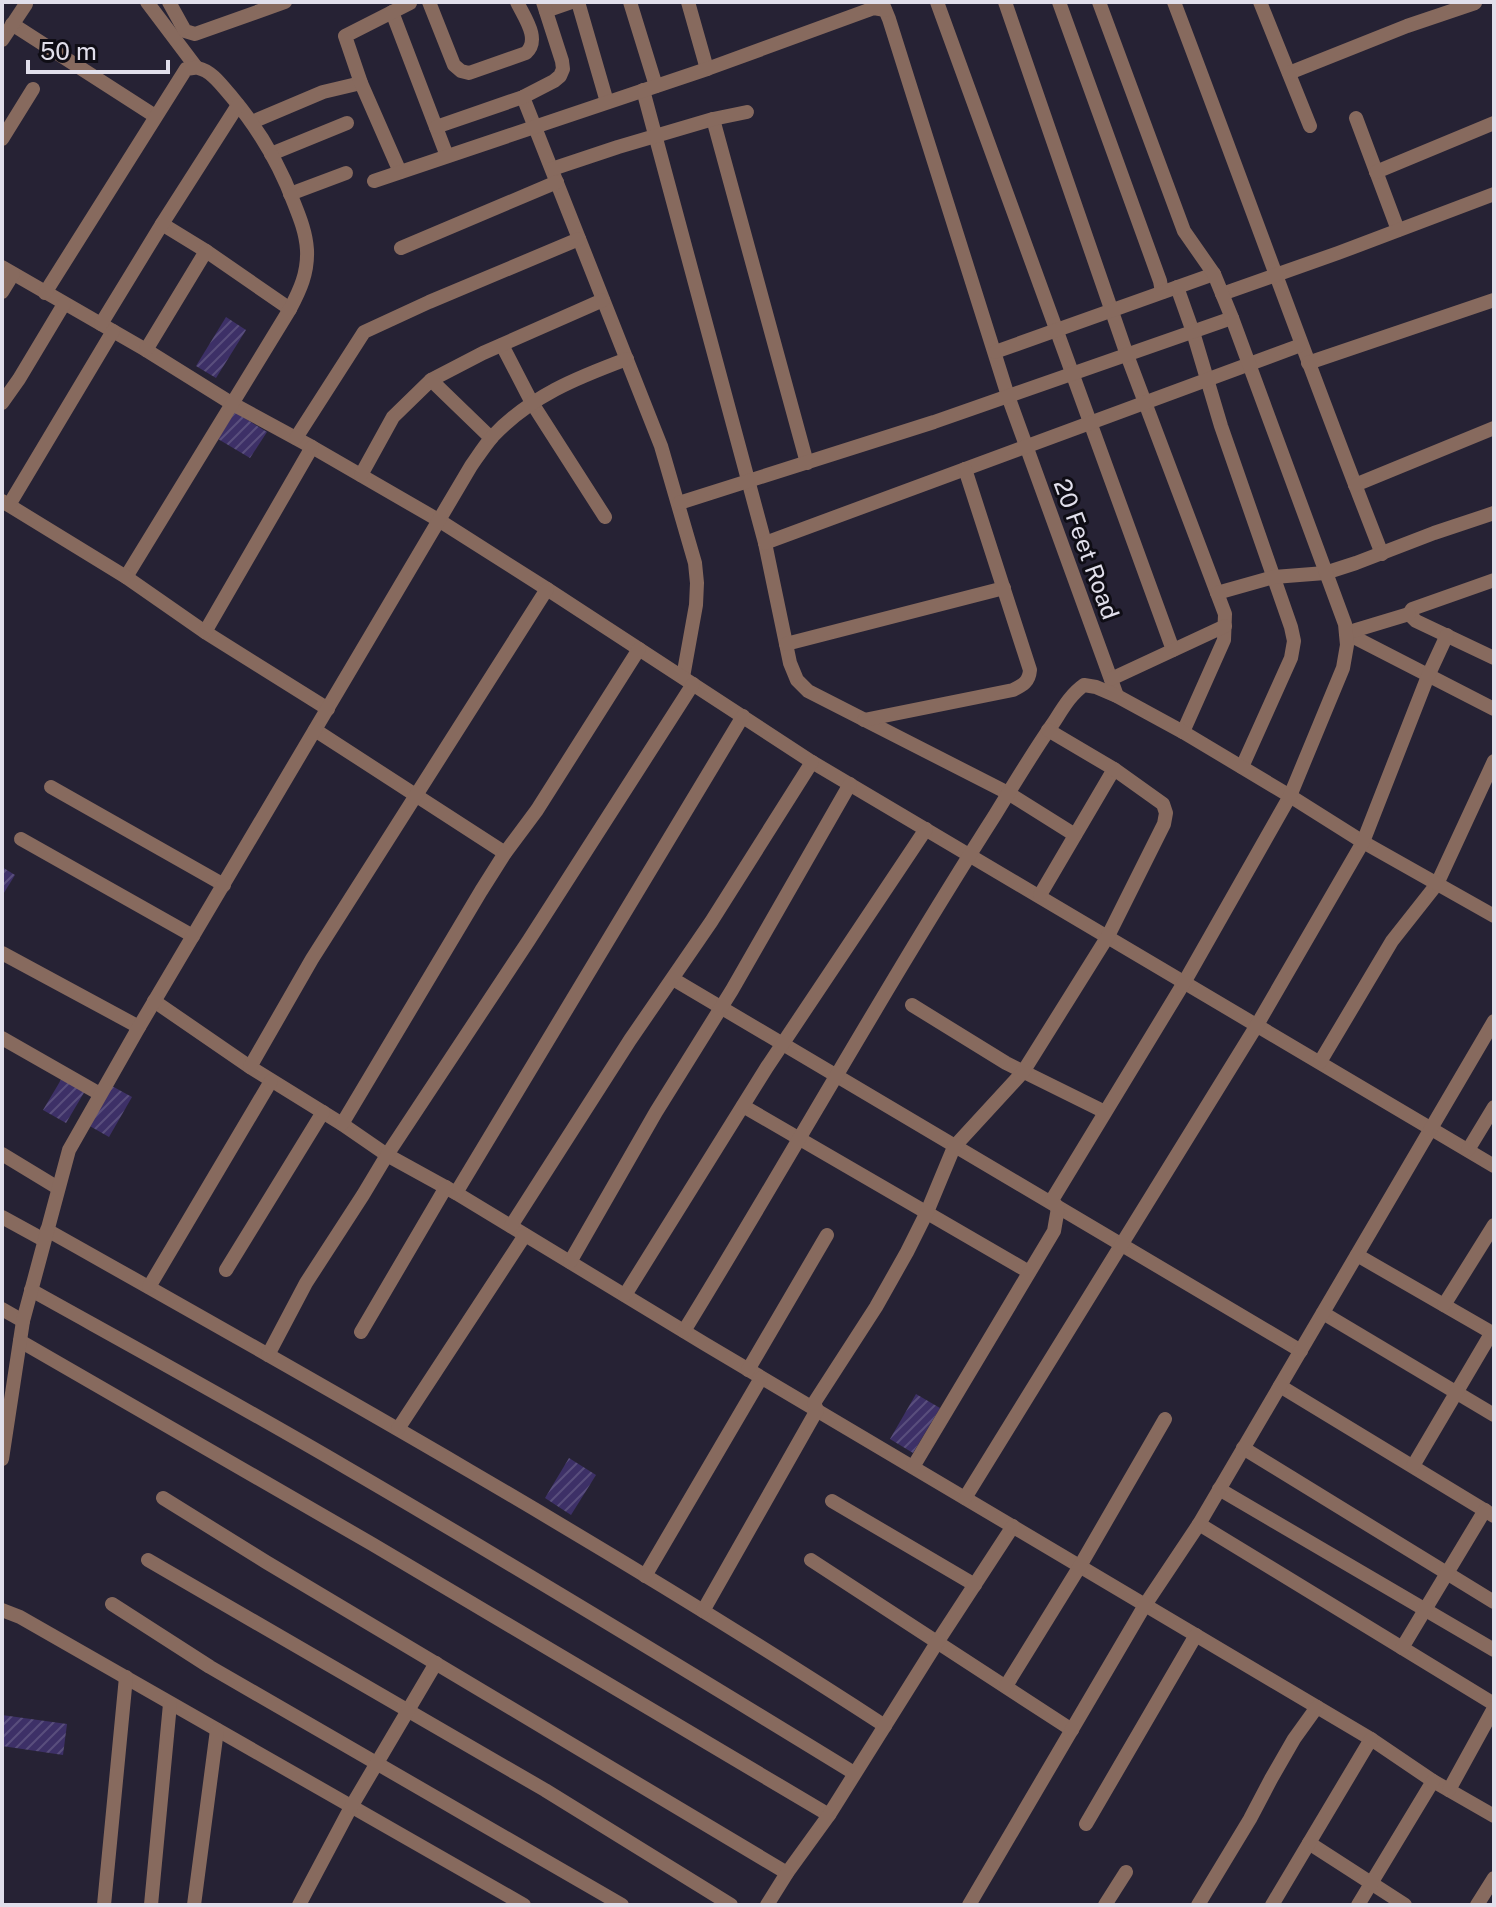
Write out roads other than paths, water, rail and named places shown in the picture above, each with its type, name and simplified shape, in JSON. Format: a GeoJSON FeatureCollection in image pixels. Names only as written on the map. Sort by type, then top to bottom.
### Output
{"type":"FeatureCollection","features":[{"type":"Feature","properties":{"kind":"street"},"geometry":{"type":"LineString","coordinates":[[126,577],[290,309],[307,271],[304,228],[285,178],[252,122],[220,83],[196,67],[147,2]]}},
{"type":"Feature","properties":{"kind":"street"},"geometry":{"type":"LineString","coordinates":[[169,2],[185,31],[195,34],[285,2]]}},
{"type":"Feature","properties":{"kind":"street"},"geometry":{"type":"LineString","coordinates":[[429,2],[454,65],[469,73],[526,53],[532,47],[533,40],[517,2]]}},
{"type":"Feature","properties":{"kind":"street"},"geometry":{"type":"LineString","coordinates":[[436,127],[523,97],[560,76],[563,69],[544,6],[575,2],[607,102]]}},
{"type":"Feature","properties":{"kind":"street"},"geometry":{"type":"LineString","coordinates":[[630,2],[649,88],[655,137],[765,543],[790,663],[797,680],[808,691],[1008,793],[1075,835]]}},
{"type":"Feature","properties":{"kind":"street"},"geometry":{"type":"LineString","coordinates":[[688,2],[707,69]]}},
{"type":"Feature","properties":{"kind":"street"},"geometry":{"type":"LineString","coordinates":[[937,2],[1173,650]]}},
{"type":"Feature","properties":{"kind":"street"},"geometry":{"type":"LineString","coordinates":[[1005,2],[1127,355],[1225,614],[1224,640],[1183,732]]}},
{"type":"Feature","properties":{"kind":"street"},"geometry":{"type":"LineString","coordinates":[[1059,2],[1162,292]]}},
{"type":"Feature","properties":{"kind":"street"},"geometry":{"type":"LineString","coordinates":[[913,1467],[1054,1231],[1058,1208],[1052,1200],[1185,981],[1290,796],[1343,668],[1347,645],[1345,624],[1232,318],[1214,274],[1184,231],[1099,2]]}},
{"type":"Feature","properties":{"kind":"street"},"geometry":{"type":"LineString","coordinates":[[1174,2],[1382,554]]}},
{"type":"Feature","properties":{"kind":"street"},"geometry":{"type":"LineString","coordinates":[[400,172],[361,83],[345,36],[410,3]]}},
{"type":"Feature","properties":{"kind":"street"},"geometry":{"type":"LineString","coordinates":[[1262,3],[1310,126]]}},
{"type":"Feature","properties":{"kind":"street"},"geometry":{"type":"LineString","coordinates":[[1289,73],[1407,26],[1475,3]]}},
{"type":"Feature","properties":{"kind":"street"},"geometry":{"type":"LineString","coordinates":[[2,40],[26,4]]}},
{"type":"Feature","properties":{"kind":"street"},"geometry":{"type":"LineString","coordinates":[[374,181],[884,6]]}},
{"type":"Feature","properties":{"kind":"street","name":"20 Feet Road"},"geometry":{"type":"LineString","coordinates":[[884,6],[1008,396],[1117,696]]}},
{"type":"Feature","properties":{"kind":"street"},"geometry":{"type":"LineString","coordinates":[[392,12],[447,156]]}},
{"type":"Feature","properties":{"kind":"street"},"geometry":{"type":"LineString","coordinates":[[12,24],[155,116]]}},
{"type":"Feature","properties":{"kind":"street"},"geometry":{"type":"LineString","coordinates":[[45,293],[186,69],[196,67]]}},
{"type":"Feature","properties":{"kind":"street"},"geometry":{"type":"LineString","coordinates":[[252,122],[323,92],[361,83]]}},
{"type":"Feature","properties":{"kind":"street"},"geometry":{"type":"LineString","coordinates":[[2,139],[33,89]]}},
{"type":"Feature","properties":{"kind":"street"},"geometry":{"type":"LineString","coordinates":[[268,1355],[306,1283],[529,940],[688,681],[697,583],[695,563],[679,503],[661,446],[523,97]]}},
{"type":"Feature","properties":{"kind":"street"},"geometry":{"type":"LineString","coordinates":[[238,105],[162,224],[107,328],[5,503],[126,577],[205,632],[328,709]]}},
{"type":"Feature","properties":{"kind":"street"},"geometry":{"type":"LineString","coordinates":[[401,248],[618,147],[747,112]]}},
{"type":"Feature","properties":{"kind":"street"},"geometry":{"type":"LineString","coordinates":[[1356,118],[1398,230]]}},
{"type":"Feature","properties":{"kind":"street"},"geometry":{"type":"LineString","coordinates":[[713,119],[807,463]]}},
{"type":"Feature","properties":{"kind":"street"},"geometry":{"type":"LineString","coordinates":[[271,154],[347,123]]}},
{"type":"Feature","properties":{"kind":"street"},"geometry":{"type":"LineString","coordinates":[[1376,172],[1494,123]]}},
{"type":"Feature","properties":{"kind":"street"},"geometry":{"type":"LineString","coordinates":[[290,194],[346,173]]}},
{"type":"Feature","properties":{"kind":"street"},"geometry":{"type":"LineString","coordinates":[[1222,294],[1494,194]]}},
{"type":"Feature","properties":{"kind":"street"},"geometry":{"type":"LineString","coordinates":[[162,224],[290,309]]}},
{"type":"Feature","properties":{"kind":"street"},"geometry":{"type":"LineString","coordinates":[[296,438],[364,332],[579,239]]}},
{"type":"Feature","properties":{"kind":"street"},"geometry":{"type":"LineString","coordinates":[[146,350],[206,251]]}},
{"type":"Feature","properties":{"kind":"street"},"geometry":{"type":"LineString","coordinates":[[2,292],[8,270],[231,403],[440,521],[812,762],[1494,1166]]}},
{"type":"Feature","properties":{"kind":"street"},"geometry":{"type":"LineString","coordinates":[[995,352],[1214,274]]}},
{"type":"Feature","properties":{"kind":"street"},"geometry":{"type":"LineString","coordinates":[[1177,287],[1294,641],[1291,658],[1242,767]]}},
{"type":"Feature","properties":{"kind":"street"},"geometry":{"type":"LineString","coordinates":[[361,475],[393,417],[431,380],[603,300]]}},
{"type":"Feature","properties":{"kind":"street"},"geometry":{"type":"LineString","coordinates":[[1308,363],[1494,300]]}},
{"type":"Feature","properties":{"kind":"street"},"geometry":{"type":"LineString","coordinates":[[2,403],[64,304]]}},
{"type":"Feature","properties":{"kind":"street"},"geometry":{"type":"LineString","coordinates":[[679,503],[1008,396],[1232,318]]}},
{"type":"Feature","properties":{"kind":"street"},"geometry":{"type":"LineString","coordinates":[[502,345],[532,403],[605,517]]}},
{"type":"Feature","properties":{"kind":"street"},"geometry":{"type":"LineString","coordinates":[[765,543],[1301,345]]}},
{"type":"Feature","properties":{"kind":"street"},"geometry":{"type":"LineString","coordinates":[[2,1459],[7,1388],[45,1235],[69,1150],[100,1094],[471,466],[491,438],[532,403],[575,379],[627,359]]}},
{"type":"Feature","properties":{"kind":"street"},"geometry":{"type":"LineString","coordinates":[[431,380],[491,438]]}},
{"type":"Feature","properties":{"kind":"street"},"geometry":{"type":"LineString","coordinates":[[1355,485],[1494,428]]}},
{"type":"Feature","properties":{"kind":"street"},"geometry":{"type":"LineString","coordinates":[[205,632],[312,447]]}},
{"type":"Feature","properties":{"kind":"street"},"geometry":{"type":"LineString","coordinates":[[864,720],[1013,690],[1029,679],[1030,670],[965,469]]}},
{"type":"Feature","properties":{"kind":"street"},"geometry":{"type":"LineString","coordinates":[[1217,593],[1274,577],[1325,573],[1494,513]]}},
{"type":"Feature","properties":{"kind":"street"},"geometry":{"type":"LineString","coordinates":[[1346,633],[1409,614],[1412,609],[1494,580]]}},
{"type":"Feature","properties":{"kind":"street"},"geometry":{"type":"LineString","coordinates":[[786,644],[1004,588]]}},
{"type":"Feature","properties":{"kind":"street"},"geometry":{"type":"LineString","coordinates":[[250,1067],[312,959],[547,589]]}},
{"type":"Feature","properties":{"kind":"street"},"geometry":{"type":"LineString","coordinates":[[1409,614],[1416,621],[1494,658]]}},
{"type":"Feature","properties":{"kind":"street"},"geometry":{"type":"LineString","coordinates":[[1111,679],[1225,626]]}},
{"type":"Feature","properties":{"kind":"street"},"geometry":{"type":"LineString","coordinates":[[1346,633],[1494,709]]}},
{"type":"Feature","properties":{"kind":"street"},"geometry":{"type":"LineString","coordinates":[[965,1498],[1257,1025],[1363,842],[1447,635]]}},
{"type":"Feature","properties":{"kind":"street"},"geometry":{"type":"LineString","coordinates":[[342,1124],[505,853],[537,810],[639,649]]}},
{"type":"Feature","properties":{"kind":"street"},"geometry":{"type":"LineString","coordinates":[[684,1331],[970,854],[1048,730],[1075,692],[1084,685],[1117,696],[1183,732],[1363,842],[1493,914]]}},
{"type":"Feature","properties":{"kind":"street"},"geometry":{"type":"LineString","coordinates":[[361,1332],[743,716]]}},
{"type":"Feature","properties":{"kind":"street"},"geometry":{"type":"LineString","coordinates":[[315,730],[505,853]]}},
{"type":"Feature","properties":{"kind":"street"},"geometry":{"type":"LineString","coordinates":[[817,1410],[814,1403],[876,1307],[927,1212],[954,1147],[1023,1072],[1108,936],[1164,824],[1166,813],[1163,804],[1114,769],[1048,730]]}},
{"type":"Feature","properties":{"kind":"street"},"geometry":{"type":"LineString","coordinates":[[1320,1062],[1392,941],[1437,884],[1494,761]]}},
{"type":"Feature","properties":{"kind":"street"},"geometry":{"type":"LineString","coordinates":[[511,1226],[812,762]]}},
{"type":"Feature","properties":{"kind":"street"},"geometry":{"type":"LineString","coordinates":[[1040,895],[1114,769]]}},
{"type":"Feature","properties":{"kind":"street"},"geometry":{"type":"LineString","coordinates":[[570,1262],[850,784]]}},
{"type":"Feature","properties":{"kind":"street"},"geometry":{"type":"LineString","coordinates":[[51,787],[224,885]]}},
{"type":"Feature","properties":{"kind":"street"},"geometry":{"type":"LineString","coordinates":[[625,1295],[782,1045],[926,829]]}},
{"type":"Feature","properties":{"kind":"street"},"geometry":{"type":"LineString","coordinates":[[21,839],[193,936]]}},
{"type":"Feature","properties":{"kind":"street"},"geometry":{"type":"LineString","coordinates":[[2,953],[139,1027]]}},
{"type":"Feature","properties":{"kind":"street"},"geometry":{"type":"LineString","coordinates":[[673,979],[1301,1351]]}},
{"type":"Feature","properties":{"kind":"street"},"geometry":{"type":"LineString","coordinates":[[154,1001],[387,1155],[451,1190],[1371,1739],[1433,1781],[1494,1816]]}},
{"type":"Feature","properties":{"kind":"street"},"geometry":{"type":"LineString","coordinates":[[912,1005],[1023,1072],[1105,1112]]}},
{"type":"Feature","properties":{"kind":"street"},"geometry":{"type":"LineString","coordinates":[[969,1905],[1145,1605],[1199,1524],[1494,1021]]}},
{"type":"Feature","properties":{"kind":"street"},"geometry":{"type":"LineString","coordinates":[[2,1038],[100,1094]]}},
{"type":"Feature","properties":{"kind":"street"},"geometry":{"type":"LineString","coordinates":[[149,1287],[271,1081]]}},
{"type":"Feature","properties":{"kind":"street"},"geometry":{"type":"LineString","coordinates":[[743,1106],[1029,1272]]}},
{"type":"Feature","properties":{"kind":"street"},"geometry":{"type":"LineString","coordinates":[[1468,1150],[1494,1107]]}},
{"type":"Feature","properties":{"kind":"street"},"geometry":{"type":"LineString","coordinates":[[226,1270],[323,1112]]}},
{"type":"Feature","properties":{"kind":"street"},"geometry":{"type":"LineString","coordinates":[[2,1154],[58,1188]]}},
{"type":"Feature","properties":{"kind":"street"},"geometry":{"type":"LineString","coordinates":[[2,1217],[149,1287],[398,1429],[769,1650],[885,1726]]}},
{"type":"Feature","properties":{"kind":"street"},"geometry":{"type":"LineString","coordinates":[[1444,1305],[1494,1225]]}},
{"type":"Feature","properties":{"kind":"street"},"geometry":{"type":"LineString","coordinates":[[398,1429],[525,1235]]}},
{"type":"Feature","properties":{"kind":"street"},"geometry":{"type":"LineString","coordinates":[[645,1576],[827,1235]]}},
{"type":"Feature","properties":{"kind":"street"},"geometry":{"type":"LineString","coordinates":[[1357,1255],[1493,1333],[1413,1466]]}},
{"type":"Feature","properties":{"kind":"street"},"geometry":{"type":"LineString","coordinates":[[31,1290],[346,1467],[624,1631],[854,1773]]}},
{"type":"Feature","properties":{"kind":"street"},"geometry":{"type":"LineString","coordinates":[[2,1309],[23,1321]]}},
{"type":"Feature","properties":{"kind":"street"},"geometry":{"type":"LineString","coordinates":[[1323,1313],[1494,1415]]}},
{"type":"Feature","properties":{"kind":"street"},"geometry":{"type":"LineString","coordinates":[[20,1341],[372,1544],[829,1815]]}},
{"type":"Feature","properties":{"kind":"street"},"geometry":{"type":"LineString","coordinates":[[1280,1386],[1490,1513],[1447,1573],[1402,1648]]}},
{"type":"Feature","properties":{"kind":"street"},"geometry":{"type":"LineString","coordinates":[[703,1611],[817,1410]]}},
{"type":"Feature","properties":{"kind":"street"},"geometry":{"type":"LineString","coordinates":[[1006,1686],[1165,1419]]}},
{"type":"Feature","properties":{"kind":"street"},"geometry":{"type":"LineString","coordinates":[[1243,1448],[1494,1602]]}},
{"type":"Feature","properties":{"kind":"street"},"geometry":{"type":"LineString","coordinates":[[1219,1489],[1494,1650]]}},
{"type":"Feature","properties":{"kind":"street"},"geometry":{"type":"LineString","coordinates":[[163,1498],[787,1873]]}},
{"type":"Feature","properties":{"kind":"street"},"geometry":{"type":"LineString","coordinates":[[832,1501],[975,1585]]}},
{"type":"Feature","properties":{"kind":"street"},"geometry":{"type":"LineString","coordinates":[[1199,1524],[1494,1706],[1449,1790]]}},
{"type":"Feature","properties":{"kind":"street"},"geometry":{"type":"LineString","coordinates":[[767,1905],[829,1815],[1013,1526]]}},
{"type":"Feature","properties":{"kind":"street"},"geometry":{"type":"LineString","coordinates":[[148,1560],[545,1790],[731,1905]]}},
{"type":"Feature","properties":{"kind":"street"},"geometry":{"type":"LineString","coordinates":[[811,1560],[1072,1730]]}},
{"type":"Feature","properties":{"kind":"street"},"geometry":{"type":"LineString","coordinates":[[112,1604],[210,1667],[622,1905]]}},
{"type":"Feature","properties":{"kind":"street"},"geometry":{"type":"LineString","coordinates":[[2,1610],[20,1617],[524,1905]]}},
{"type":"Feature","properties":{"kind":"street"},"geometry":{"type":"LineString","coordinates":[[1086,1824],[1196,1635]]}},
{"type":"Feature","properties":{"kind":"street"},"geometry":{"type":"LineString","coordinates":[[299,1905],[351,1807],[436,1663]]}},
{"type":"Feature","properties":{"kind":"street"},"geometry":{"type":"LineString","coordinates":[[104,1905],[126,1677]]}},
{"type":"Feature","properties":{"kind":"street"},"geometry":{"type":"LineString","coordinates":[[151,1905],[170,1704]]}},
{"type":"Feature","properties":{"kind":"street"},"geometry":{"type":"LineString","coordinates":[[1198,1905],[1294,1739],[1317,1707]]}},
{"type":"Feature","properties":{"kind":"street"},"geometry":{"type":"LineString","coordinates":[[194,1905],[217,1730]]}},
{"type":"Feature","properties":{"kind":"street"},"geometry":{"type":"LineString","coordinates":[[1272,1905],[1371,1739]]}},
{"type":"Feature","properties":{"kind":"street"},"geometry":{"type":"LineString","coordinates":[[1358,1905],[1433,1781]]}},
{"type":"Feature","properties":{"kind":"street"},"geometry":{"type":"LineString","coordinates":[[1309,1843],[1405,1905]]}},
{"type":"Feature","properties":{"kind":"street"},"geometry":{"type":"LineString","coordinates":[[1105,1905],[1126,1872]]}},
{"type":"Feature","properties":{"kind":"street"},"geometry":{"type":"LineString","coordinates":[[1477,1905],[1494,1878]]}}]}
